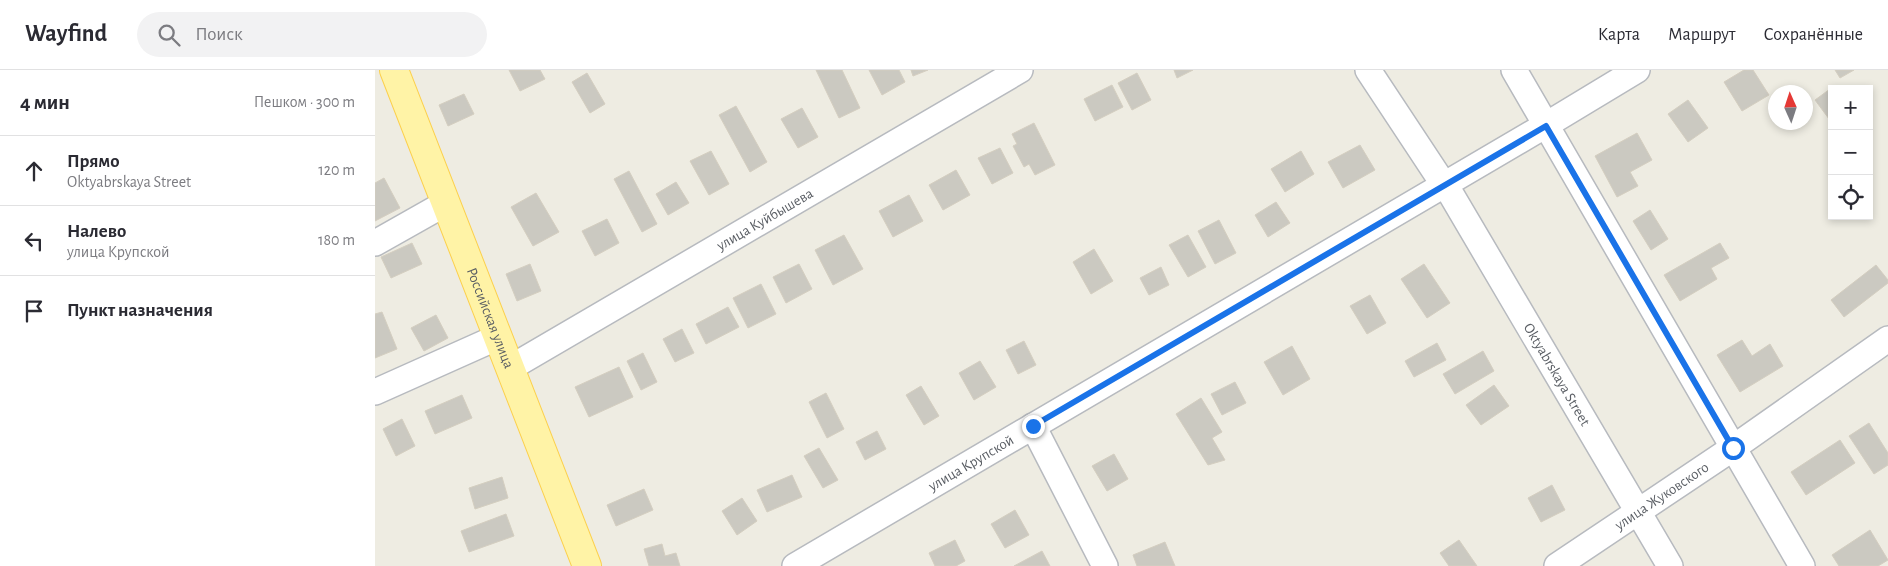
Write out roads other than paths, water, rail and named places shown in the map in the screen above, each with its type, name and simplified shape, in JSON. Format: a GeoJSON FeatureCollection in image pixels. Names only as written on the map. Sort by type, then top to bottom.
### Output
{"type":"FeatureCollection","features":[{"type":"Feature","properties":{"kind":"main road","name":"Российская улица"},"geometry":{"type":"LineString","coordinates":[[401,73],[446,203],[587,566]]}},
{"type":"Feature","properties":{"kind":"street","name":"улица Куйбышева"},"geometry":{"type":"LineString","coordinates":[[510,368],[1020,70]]}},
{"type":"Feature","properties":{"kind":"street","name":"Oktyabrskaya Street"},"geometry":{"type":"LineString","coordinates":[[1368,70],[1444,185],[1669,566]]}},
{"type":"Feature","properties":{"kind":"street"},"geometry":{"type":"LineString","coordinates":[[1514,70],[1802,566]]}},
{"type":"Feature","properties":{"kind":"street","name":"улица Крупской"},"geometry":{"type":"LineString","coordinates":[[795,566],[1546,126],[1637,70]]}},
{"type":"Feature","properties":{"kind":"street"},"geometry":{"type":"LineString","coordinates":[[375,243],[446,203]]}},
{"type":"Feature","properties":{"kind":"street"},"geometry":{"type":"LineString","coordinates":[[375,392],[498,338]]}},
{"type":"Feature","properties":{"kind":"street","name":"улица Жуковского"},"geometry":{"type":"LineString","coordinates":[[1557,566],[1733,448],[1888,339]]}},
{"type":"Feature","properties":{"kind":"street"},"geometry":{"type":"LineString","coordinates":[[1033,426],[1105,566]]}}]}
